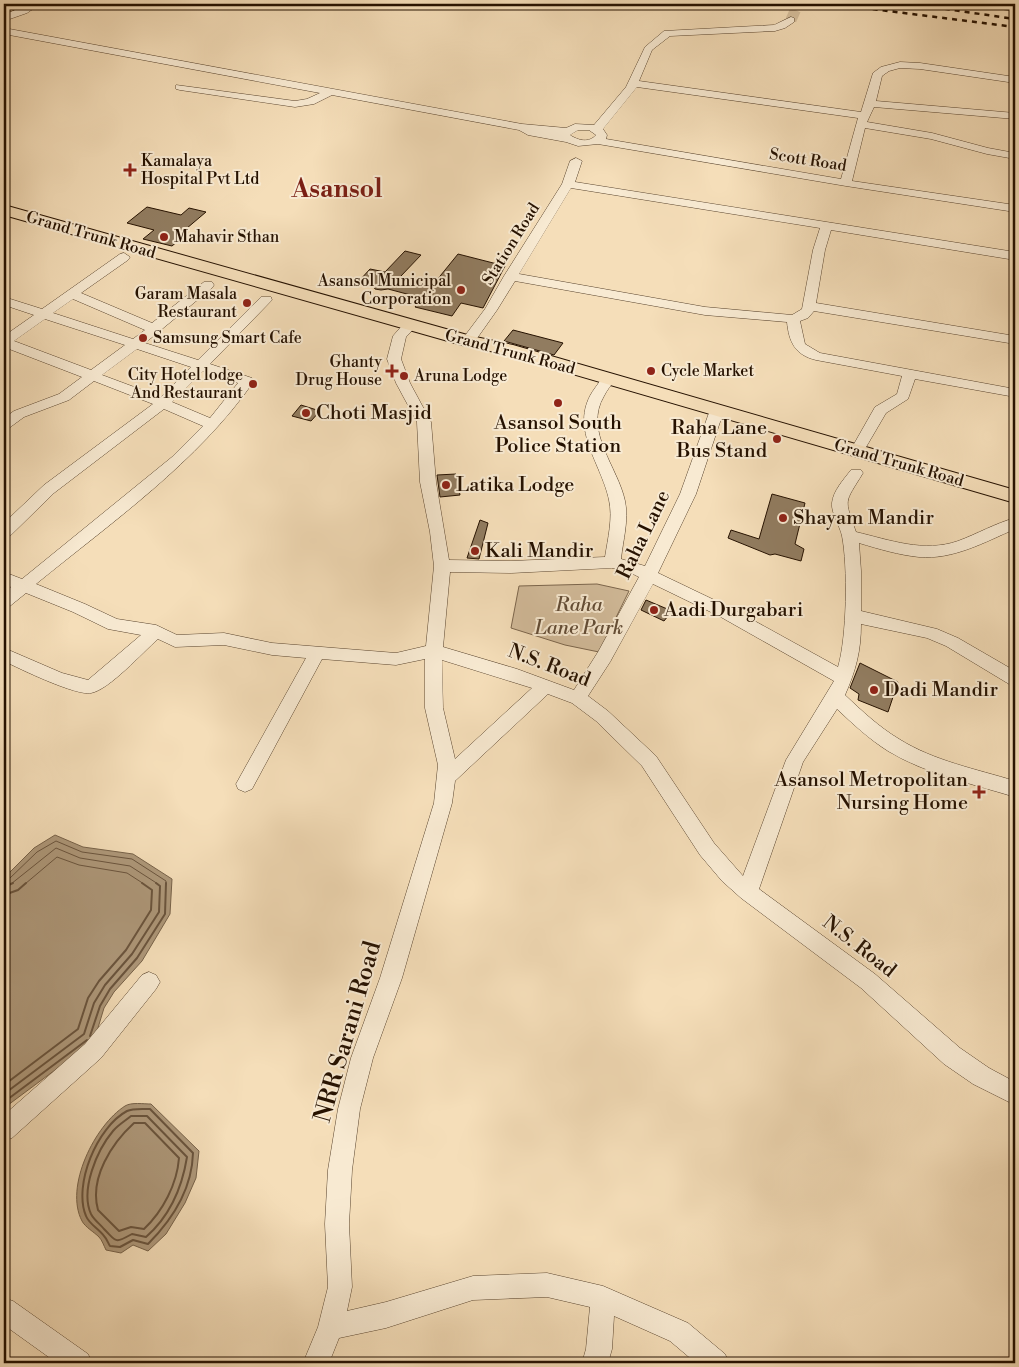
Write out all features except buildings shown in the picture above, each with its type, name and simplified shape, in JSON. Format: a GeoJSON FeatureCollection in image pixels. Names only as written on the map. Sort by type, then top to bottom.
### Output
{"type":"FeatureCollection","features":[{"type":"Feature","properties":{"kind":"main road"},"geometry":{"type":"LineString","coordinates":[[4,200],[470,338]]}},
{"type":"Feature","properties":{"kind":"main road","name":"Grand Trunk Road"},"geometry":{"type":"LineString","coordinates":[[4,210],[411,324],[470,338],[608,380],[857,450],[1015,497]]}},
{"type":"Feature","properties":{"kind":"street"},"geometry":{"type":"LineString","coordinates":[[4,18],[24,11],[36,4]]}},
{"type":"Feature","properties":{"kind":"street"},"geometry":{"type":"LineString","coordinates":[[984,4],[1015,8]]}},
{"type":"Feature","properties":{"kind":"street"},"geometry":{"type":"LineString","coordinates":[[662,32],[775,28],[791,20]]}},
{"type":"Feature","properties":{"kind":"street","name":"Station Road"},"geometry":{"type":"LineString","coordinates":[[592,135],[627,93],[648,49],[662,32]]}},
{"type":"Feature","properties":{"kind":"street","name":"Station Road"},"geometry":{"type":"LineString","coordinates":[[470,338],[568,184],[576,161],[582,159],[592,135],[622,86],[640,51],[662,32]]}},
{"type":"Feature","properties":{"kind":"street","name":"Scott Road"},"geometry":{"type":"LineString","coordinates":[[6,33],[522,127],[532,133],[569,137],[592,135],[846,183],[1015,209]]}},
{"type":"Feature","properties":{"kind":"street"},"geometry":{"type":"LineString","coordinates":[[846,183],[877,75],[885,69],[900,65],[920,66],[1015,80]]}},
{"type":"Feature","properties":{"kind":"street"},"geometry":{"type":"LineString","coordinates":[[632,83],[863,120],[1015,156]]}},
{"type":"Feature","properties":{"kind":"street"},"geometry":{"type":"LineString","coordinates":[[180,88],[295,104],[310,102],[330,92]]}},
{"type":"Feature","properties":{"kind":"street"},"geometry":{"type":"LineString","coordinates":[[870,104],[1015,116]]}},
{"type":"Feature","properties":{"kind":"street"},"geometry":{"type":"LineString","coordinates":[[576,161],[568,157],[573,149],[569,137],[576,127],[592,135]]}},
{"type":"Feature","properties":{"kind":"street"},"geometry":{"type":"LineString","coordinates":[[568,184],[1015,256]]}},
{"type":"Feature","properties":{"kind":"street"},"geometry":{"type":"LineString","coordinates":[[510,276],[705,311],[793,319],[803,315],[808,310],[819,250],[827,225]]}},
{"type":"Feature","properties":{"kind":"street"},"geometry":{"type":"LineString","coordinates":[[4,342],[124,258]]}},
{"type":"Feature","properties":{"kind":"street"},"geometry":{"type":"LineString","coordinates":[[4,424],[19,414],[64,397],[135,344],[208,285]]}},
{"type":"Feature","properties":{"kind":"street"},"geometry":{"type":"LineString","coordinates":[[72,294],[154,329]]}},
{"type":"Feature","properties":{"kind":"street"},"geometry":{"type":"LineString","coordinates":[[4,532],[49,489],[163,403],[266,300]]}},
{"type":"Feature","properties":{"kind":"street"},"geometry":{"type":"LineString","coordinates":[[4,302],[247,380],[212,425],[177,460],[127,499],[4,602]]}},
{"type":"Feature","properties":{"kind":"street"},"geometry":{"type":"LineString","coordinates":[[809,306],[1015,340]]}},
{"type":"Feature","properties":{"kind":"street"},"geometry":{"type":"LineString","coordinates":[[793,319],[798,346],[804,352],[816,356],[1015,393]]}},
{"type":"Feature","properties":{"kind":"street","name":"NRR Sarani Road"},"geometry":{"type":"LineString","coordinates":[[316,1363],[331,1327],[340,1287],[337,1224],[340,1170],[348,1110],[362,1058],[391,978],[443,803],[447,777],[447,765],[434,708],[433,651],[442,566],[436,514],[428,482],[426,430],[421,413],[404,386],[394,356],[400,336],[411,324]]}},
{"type":"Feature","properties":{"kind":"street"},"geometry":{"type":"LineString","coordinates":[[4,342],[163,403],[212,425]]}},
{"type":"Feature","properties":{"kind":"street"},"geometry":{"type":"LineString","coordinates":[[857,450],[880,410],[902,396],[910,374]]}},
{"type":"Feature","properties":{"kind":"street"},"geometry":{"type":"LineString","coordinates":[[608,380],[595,397],[591,413],[594,444],[613,487],[618,509],[612,562]]}},
{"type":"Feature","properties":{"kind":"street","name":"Raha Lane"},"geometry":{"type":"LineString","coordinates":[[578,698],[629,614],[688,494],[717,410]]}},
{"type":"Feature","properties":{"kind":"street"},"geometry":{"type":"LineString","coordinates":[[748,892],[766,834],[795,760],[835,697],[844,678],[852,649],[854,616],[850,536],[839,504],[842,493],[856,473]]}},
{"type":"Feature","properties":{"kind":"street"},"geometry":{"type":"LineString","coordinates":[[850,536],[916,551],[930,552],[957,546],[1015,523]]}},
{"type":"Feature","properties":{"kind":"street"},"geometry":{"type":"LineString","coordinates":[[442,566],[511,567],[612,562],[632,567],[725,612],[844,678]]}},
{"type":"Feature","properties":{"kind":"street"},"geometry":{"type":"LineString","coordinates":[[4,578],[79,608],[114,625],[156,632],[175,641],[224,639],[272,649],[396,660],[433,651]]}},
{"type":"Feature","properties":{"kind":"street"},"geometry":{"type":"LineString","coordinates":[[854,616],[931,633],[952,642],[1015,679]]}},
{"type":"Feature","properties":{"kind":"street"},"geometry":{"type":"LineString","coordinates":[[4,654],[57,678],[90,687],[99,682],[156,632]]}},
{"type":"Feature","properties":{"kind":"street","name":"N.S. Road"},"geometry":{"type":"LineString","coordinates":[[433,651],[511,674],[578,698],[602,716],[649,761],[707,849],[729,875],[748,892],[868,981],[952,1056],[981,1076],[1015,1094]]}},
{"type":"Feature","properties":{"kind":"street"},"geometry":{"type":"LineString","coordinates":[[245,784],[317,653]]}},
{"type":"Feature","properties":{"kind":"street"},"geometry":{"type":"LineString","coordinates":[[447,777],[545,687]]}},
{"type":"Feature","properties":{"kind":"street"},"geometry":{"type":"LineString","coordinates":[[835,697],[873,731],[902,750],[957,772],[1015,788]]}},
{"type":"Feature","properties":{"kind":"street"},"geometry":{"type":"LineString","coordinates":[[4,1130],[93,1050],[149,982]]}},
{"type":"Feature","properties":{"kind":"street"},"geometry":{"type":"LineString","coordinates":[[331,1327],[386,1315],[473,1288],[547,1285],[603,1298],[679,1332],[716,1363]]}},
{"type":"Feature","properties":{"kind":"street"},"geometry":{"type":"LineString","coordinates":[[594,1363],[599,1349],[603,1298]]}},
{"type":"Feature","properties":{"kind":"street"},"geometry":{"type":"LineString","coordinates":[[4,1310],[79,1363]]}},
{"type":"Feature","properties":{"kind":"green space","name":"Raha Lane Park"},"geometry":{"type":"Polygon","coordinates":[[[597,584],[629,591],[599,652],[565,645],[511,628],[519,586],[597,584]]]}},
{"type":"Feature","properties":{"kind":"water"},"geometry":{"type":"Polygon","coordinates":[[[55,835],[83,847],[133,854],[172,879],[170,914],[142,961],[114,992],[104,1008],[94,1041],[4,1108],[4,878],[34,848],[55,835]]]}},
{"type":"Feature","properties":{"kind":"water"},"geometry":{"type":"Polygon","coordinates":[[[151,1104],[199,1151],[196,1178],[185,1203],[166,1234],[148,1251],[133,1245],[121,1253],[106,1250],[100,1238],[82,1221],[77,1207],[80,1175],[93,1142],[114,1115],[128,1105],[151,1104]]]}},
{"type":"Feature","properties":{"kind":"tunnel"},"geometry":{"type":"LineString","coordinates":[[791,20],[798,4]]}},
{"type":"Feature","properties":{"kind":"railway"},"geometry":{"type":"LineString","coordinates":[[833,4],[1015,27]]}},
{"type":"Feature","properties":{"kind":"railway"},"geometry":{"type":"LineString","coordinates":[[893,4],[930,9]]}},
{"type":"Feature","properties":{"kind":"railway"},"geometry":{"type":"LineString","coordinates":[[925,6],[1015,19]]}},
{"type":"Feature","properties":{"kind":"place","name":"Kamalaya Hospital Pvt Ltd"},"geometry":{"type":"Point","coordinates":[130,170]}},
{"type":"Feature","properties":{"kind":"place","name":"Mahavir Sthan"},"geometry":{"type":"Point","coordinates":[164,237]}},
{"type":"Feature","properties":{"kind":"place","name":"Asansol Municipal Corporation"},"geometry":{"type":"Point","coordinates":[461,290]}},
{"type":"Feature","properties":{"kind":"place","name":"Garam Masala Restaurant"},"geometry":{"type":"Point","coordinates":[247,303]}},
{"type":"Feature","properties":{"kind":"place","name":"Samsung Smart Cafe"},"geometry":{"type":"Point","coordinates":[143,338]}},
{"type":"Feature","properties":{"kind":"place","name":"Ghanty Drug House"},"geometry":{"type":"Point","coordinates":[392,371]}},
{"type":"Feature","properties":{"kind":"place","name":"Cycle Market"},"geometry":{"type":"Point","coordinates":[651,371]}},
{"type":"Feature","properties":{"kind":"place","name":"Aruna Lodge"},"geometry":{"type":"Point","coordinates":[404,376]}},
{"type":"Feature","properties":{"kind":"place","name":"City Hotel lodge And Restaurant"},"geometry":{"type":"Point","coordinates":[253,384]}},
{"type":"Feature","properties":{"kind":"place","name":"Asansol South Police Station"},"geometry":{"type":"Point","coordinates":[558,403]}},
{"type":"Feature","properties":{"kind":"place","name":"Choti Masjid"},"geometry":{"type":"Point","coordinates":[306,413]}},
{"type":"Feature","properties":{"kind":"place","name":"Raha Lane Bus Stand"},"geometry":{"type":"Point","coordinates":[777,439]}},
{"type":"Feature","properties":{"kind":"place","name":"Latika Lodge"},"geometry":{"type":"Point","coordinates":[446,485]}},
{"type":"Feature","properties":{"kind":"place","name":"Shayam Mandir"},"geometry":{"type":"Point","coordinates":[783,518]}},
{"type":"Feature","properties":{"kind":"place","name":"Kali Mandir"},"geometry":{"type":"Point","coordinates":[475,551]}},
{"type":"Feature","properties":{"kind":"place","name":"Aadi Durgabari"},"geometry":{"type":"Point","coordinates":[654,610]}},
{"type":"Feature","properties":{"kind":"place","name":"Dadi Mandir"},"geometry":{"type":"Point","coordinates":[874,690]}},
{"type":"Feature","properties":{"kind":"place","name":"Asansol Metropolitan Nursing Home"},"geometry":{"type":"Point","coordinates":[979,792]}},
{"type":"Feature","properties":{"kind":"district","name":"Asansol"},"geometry":{"type":"Point","coordinates":[337,189]}}]}
